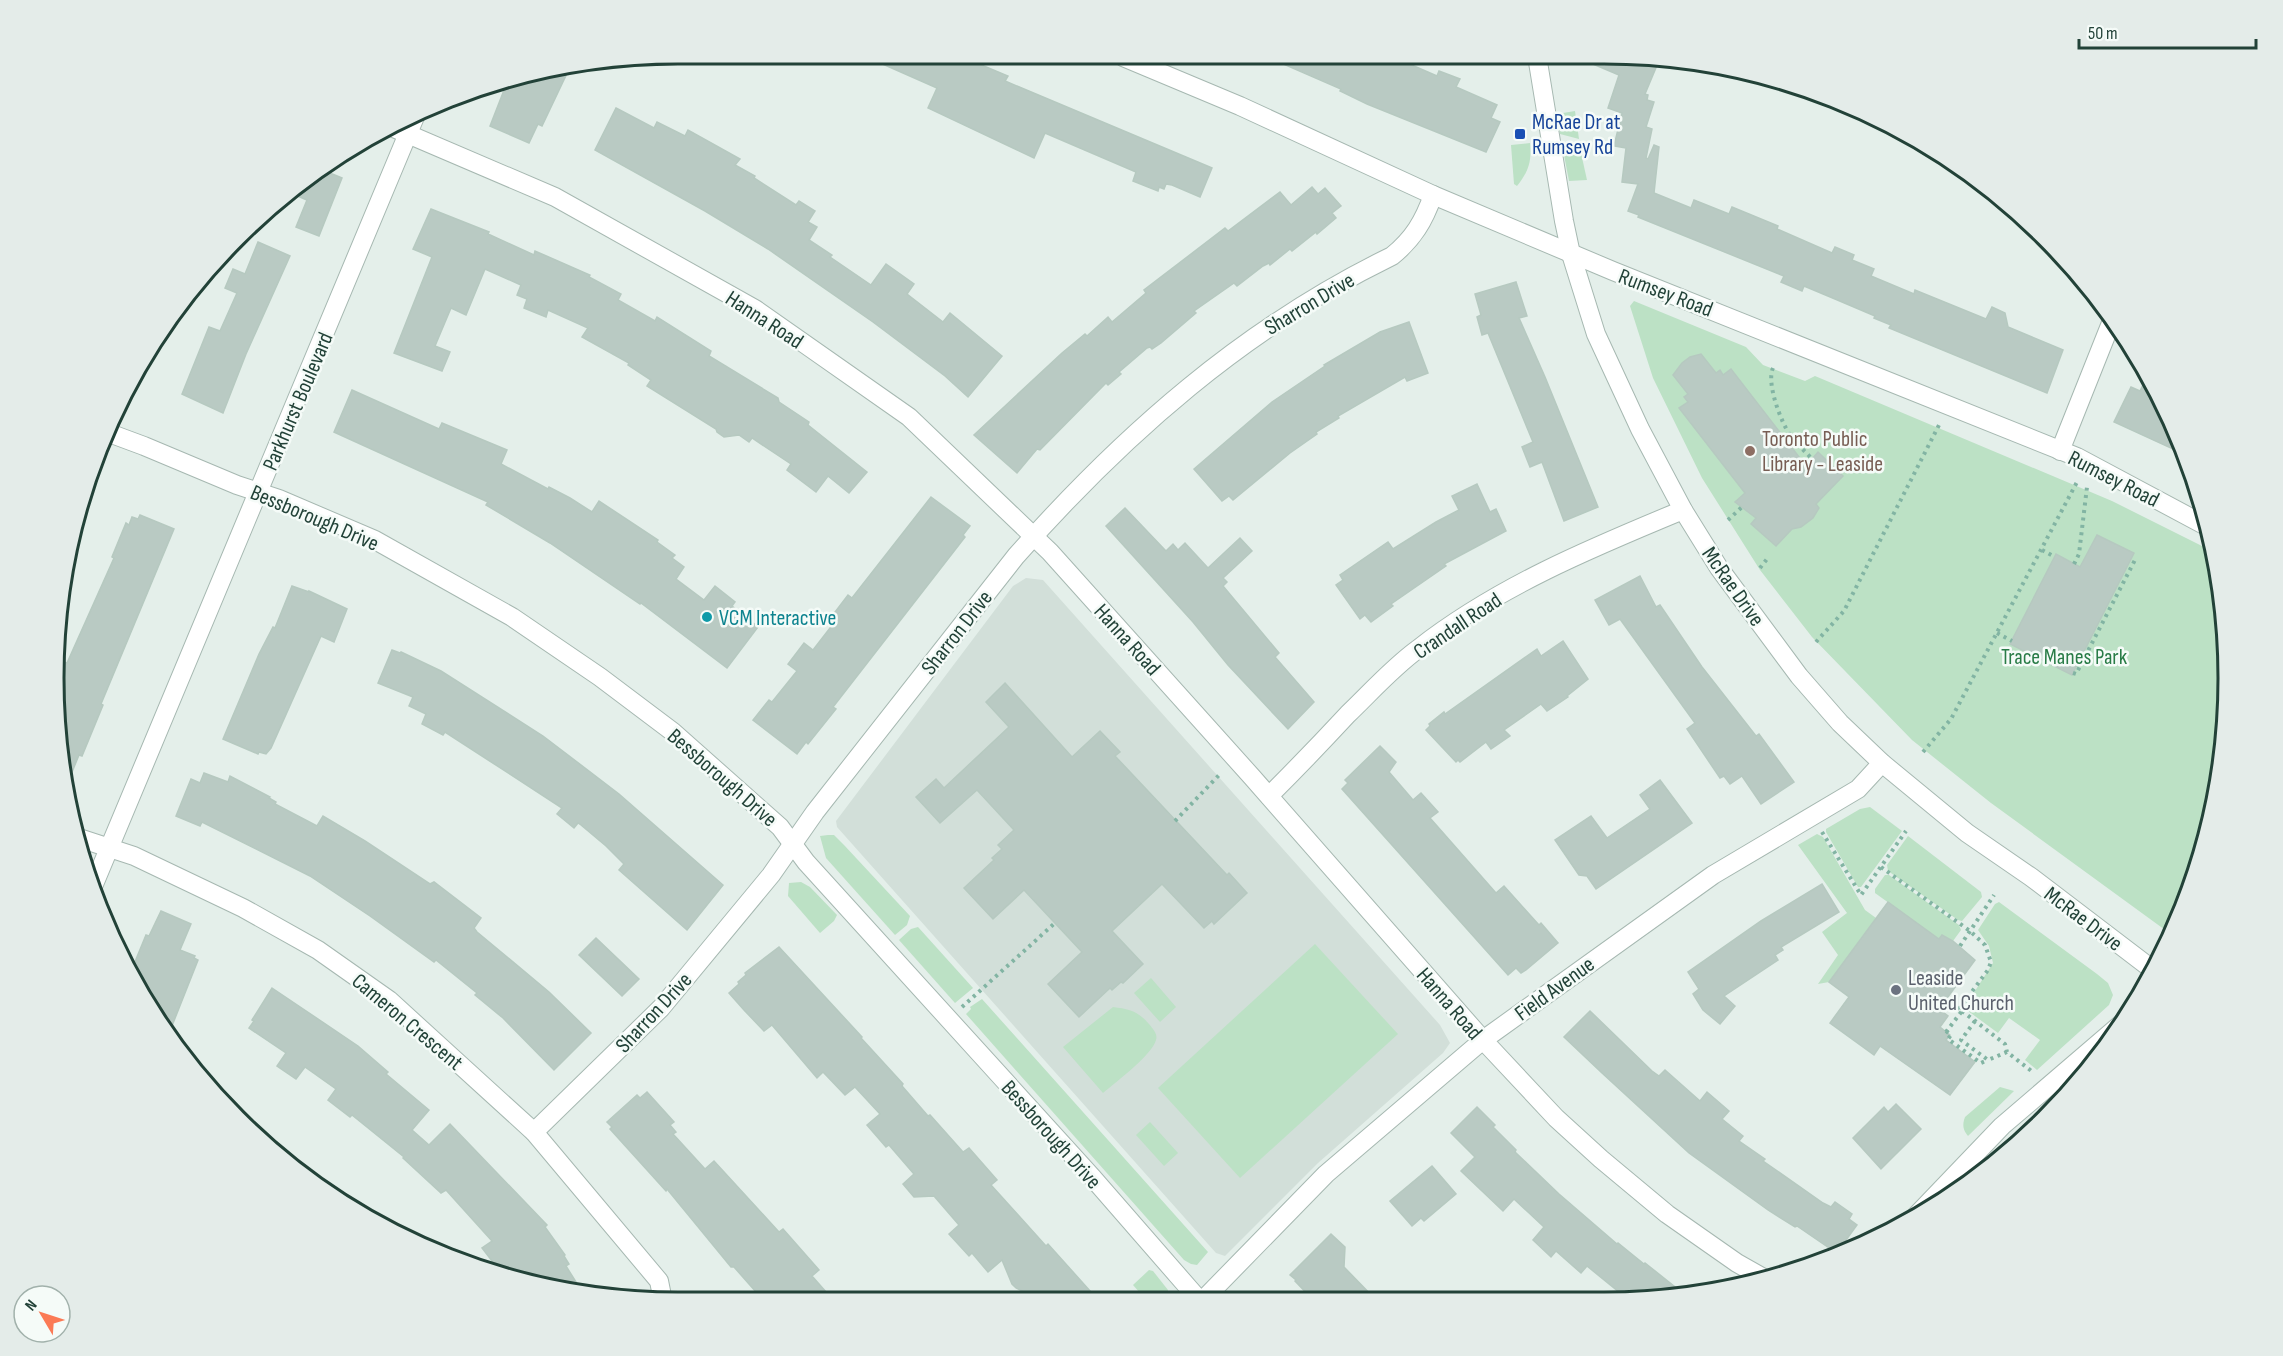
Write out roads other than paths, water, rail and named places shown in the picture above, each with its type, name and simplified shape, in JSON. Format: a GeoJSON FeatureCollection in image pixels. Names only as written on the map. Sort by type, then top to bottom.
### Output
{"type":"FeatureCollection","features":[{"type":"Feature","properties":{"kind":"street","name":"Rumsey Road"},"geometry":{"type":"LineString","coordinates":[[1140,64],[1240,106],[1433,195],[1571,254],[2077,457],[2199,522]]}},
{"type":"Feature","properties":{"kind":"street","name":"McRae Drive"},"geometry":{"type":"LineString","coordinates":[[1538,64],[1571,254],[1596,334],[1640,429],[1683,510],[1719,568],[1799,676],[1840,723],[1882,763],[1967,833],[2031,877],[2147,965]]}},
{"type":"Feature","properties":{"kind":"street","name":"Parkhurst Boulevard"},"geometry":{"type":"LineString","coordinates":[[97,876],[411,126]]}},
{"type":"Feature","properties":{"kind":"street","name":"Hanna Road"},"geometry":{"type":"LineString","coordinates":[[401,131],[555,197],[754,309],[909,417],[1033,536],[1269,796],[1483,1040],[1556,1118],[1601,1160],[1667,1214],[1755,1273]]}},
{"type":"Feature","properties":{"kind":"street","name":"Sharron Drive"},"geometry":{"type":"LineString","coordinates":[[534,1132],[662,1008],[771,875],[815,812],[975,606],[1033,536],[1133,433],[1206,372],[1296,310],[1392,256],[1405,246],[1423,222],[1433,195]]}},
{"type":"Feature","properties":{"kind":"street"},"geometry":{"type":"LineString","coordinates":[[2060,451],[2109,328]]}},
{"type":"Feature","properties":{"kind":"street","name":"Bessborough Drive"},"geometry":{"type":"LineString","coordinates":[[115,435],[279,499],[375,540],[538,634],[609,683],[673,732],[780,827],[806,862],[1092,1177],[1193,1292]]}},
{"type":"Feature","properties":{"kind":"street","name":"Crandall Road"},"geometry":{"type":"LineString","coordinates":[[1269,796],[1382,679],[1451,624],[1524,581],[1583,551],[1683,510]]}},
{"type":"Feature","properties":{"kind":"street","name":"Field Avenue"},"geometry":{"type":"LineString","coordinates":[[1210,1292],[1326,1174],[1483,1040],[1713,875],[1858,789],[1882,763]]}},
{"type":"Feature","properties":{"kind":"street","name":"Cameron Crescent"},"geometry":{"type":"LineString","coordinates":[[86,840],[109,847],[184,879],[243,908],[318,950],[389,1000],[534,1132],[658,1281],[661,1291]]}},
{"type":"Feature","properties":{"kind":"street"},"geometry":{"type":"LineString","coordinates":[[1938,1193],[2002,1126],[2096,1045]]}},
{"type":"Feature","properties":{"kind":"street"},"geometry":{"type":"LineString","coordinates":[[658,1281],[669,1292]]}},
{"type":"Feature","properties":{"kind":"place","name":"McRae Dr at Rumsey Rd"},"geometry":{"type":"Point","coordinates":[1520,134]}},
{"type":"Feature","properties":{"kind":"place","name":"Toronto Public Library - Leaside"},"geometry":{"type":"Point","coordinates":[1750,451]}},
{"type":"Feature","properties":{"kind":"place","name":"VCM Interactive"},"geometry":{"type":"Point","coordinates":[707,617]}},
{"type":"Feature","properties":{"kind":"place","name":"Leaside United Church"},"geometry":{"type":"Point","coordinates":[1896,990]}},
{"type":"Feature","properties":{"kind":"park label","name":"Trace Manes Park"},"geometry":{"type":"Point","coordinates":[2064,656]}}]}
